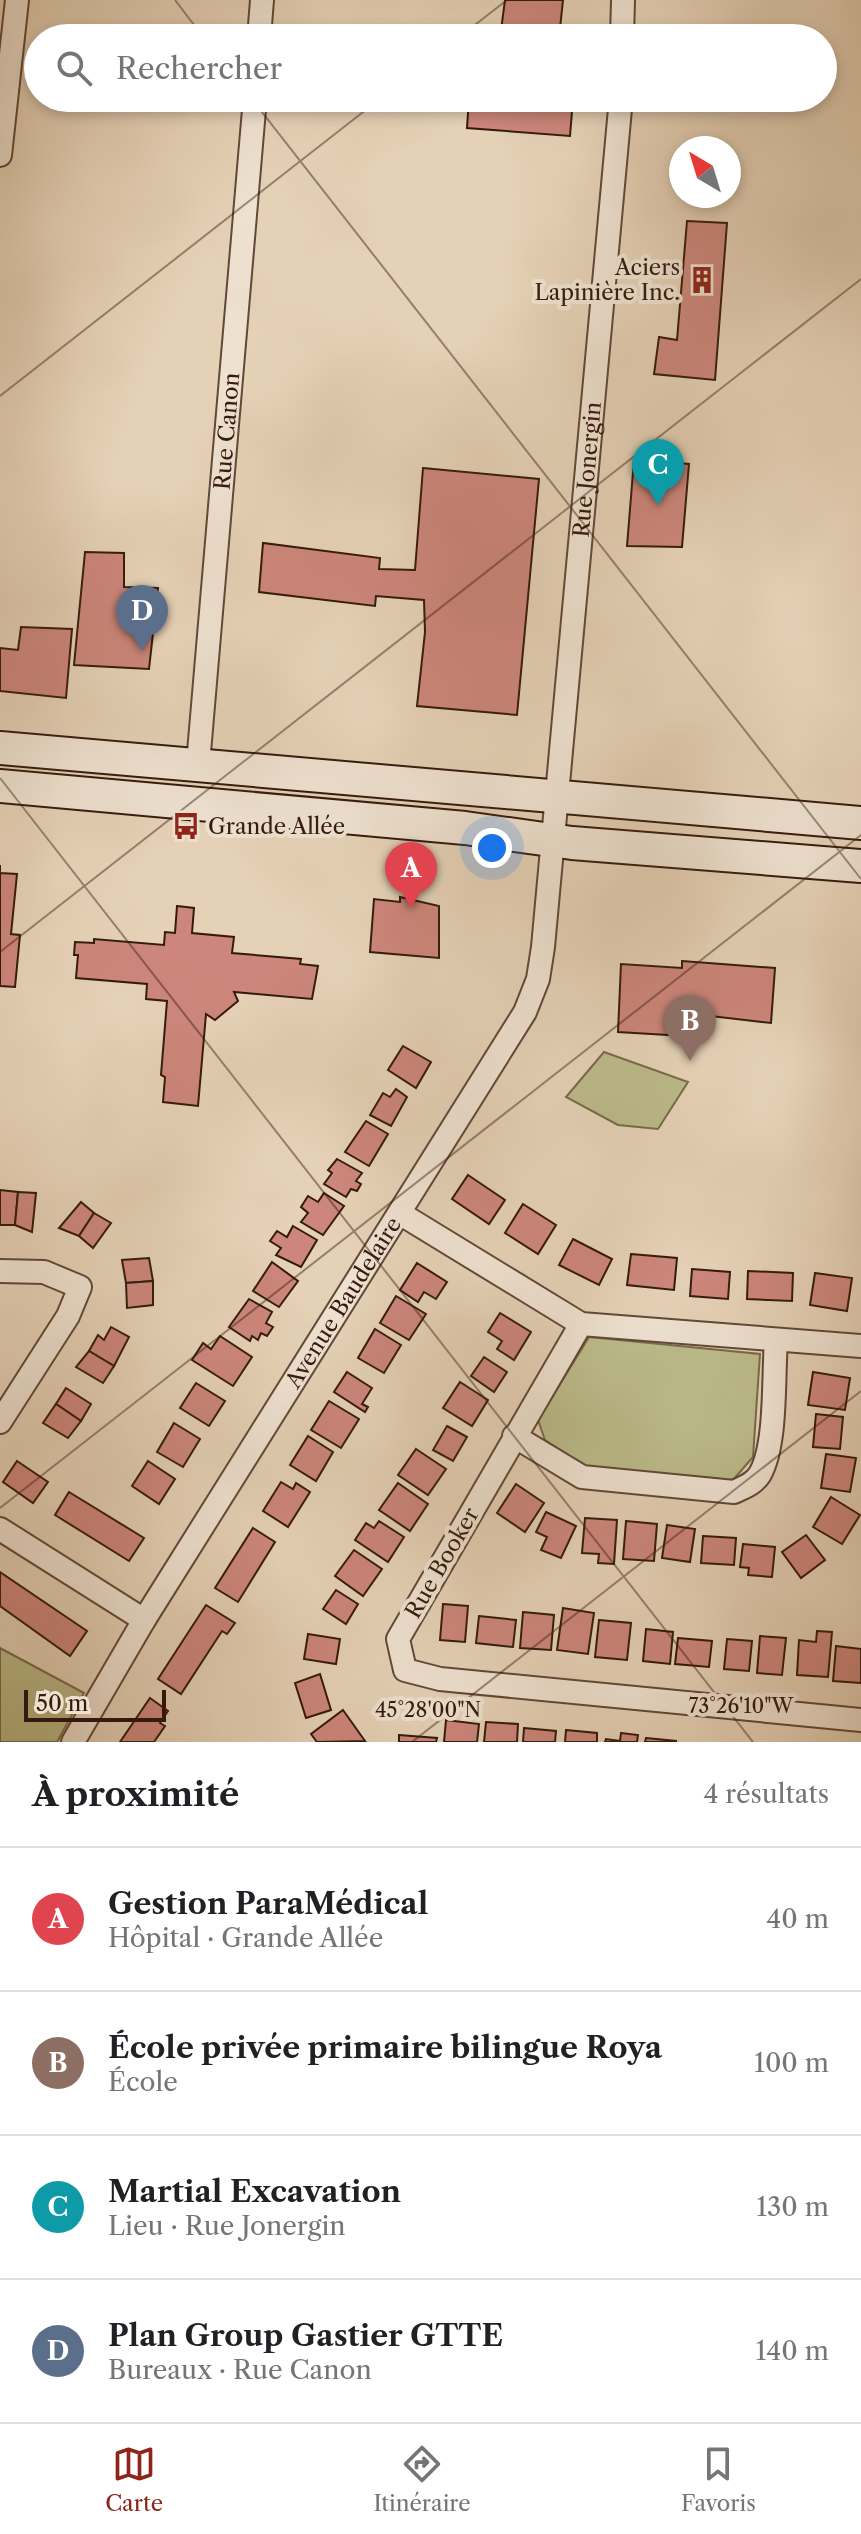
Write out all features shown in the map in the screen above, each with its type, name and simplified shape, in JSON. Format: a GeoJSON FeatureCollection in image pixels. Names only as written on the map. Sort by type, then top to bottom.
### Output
{"type":"FeatureCollection","features":[{"type":"Feature","properties":{"kind":"main road"},"geometry":{"type":"LineString","coordinates":[[0,748],[861,823]]}},
{"type":"Feature","properties":{"kind":"main road"},"geometry":{"type":"LineString","coordinates":[[0,786],[530,834],[552,841],[861,866]]}},
{"type":"Feature","properties":{"kind":"street"},"geometry":{"type":"LineString","coordinates":[[260,24],[262,0]]}},
{"type":"Feature","properties":{"kind":"street"},"geometry":{"type":"LineString","coordinates":[[622,24],[623,0]]}},
{"type":"Feature","properties":{"kind":"street"},"geometry":{"type":"LineString","coordinates":[[0,155],[11,6]]}},
{"type":"Feature","properties":{"kind":"street","name":"Rue Canon"},"geometry":{"type":"LineString","coordinates":[[198,764],[254,112]]}},
{"type":"Feature","properties":{"kind":"street","name":"Rue Jonergin"},"geometry":{"type":"LineString","coordinates":[[552,841],[620,112]]}},
{"type":"Feature","properties":{"kind":"street","name":"Avenue Baudelaire"},"geometry":{"type":"LineString","coordinates":[[73,1742],[144,1620],[401,1214],[530,1001],[541,968],[552,841]]}},
{"type":"Feature","properties":{"kind":"street"},"geometry":{"type":"LineString","coordinates":[[401,1214],[581,1324],[861,1346]]}},
{"type":"Feature","properties":{"kind":"street"},"geometry":{"type":"LineString","coordinates":[[0,1271],[44,1272],[80,1287],[68,1316],[0,1422]]}},
{"type":"Feature","properties":{"kind":"street","name":"Rue Booker"},"geometry":{"type":"LineString","coordinates":[[581,1324],[398,1639],[405,1670],[440,1679],[861,1720]]}},
{"type":"Feature","properties":{"kind":"street"},"geometry":{"type":"LineString","coordinates":[[514,1436],[582,1477],[734,1492],[750,1485],[759,1475],[767,1454],[776,1341]]}},
{"type":"Feature","properties":{"kind":"street"},"geometry":{"type":"LineString","coordinates":[[0,1529],[144,1620]]}},
{"type":"Feature","properties":{"kind":"shaded area"},"geometry":{"type":"Polygon","coordinates":[[[604,1052],[688,1082],[658,1129],[618,1125],[566,1097],[604,1052]]]}},
{"type":"Feature","properties":{"kind":"shaded area"},"geometry":{"type":"Polygon","coordinates":[[[589,1337],[760,1354],[753,1457],[733,1480],[584,1466],[545,1440],[538,1420],[589,1337]]]}},
{"type":"Feature","properties":{"kind":"shaded area"},"geometry":{"type":"Polygon","coordinates":[[[0,1648],[84,1693],[57,1742],[0,1742],[0,1648]]]}},
{"type":"Feature","properties":{"kind":"building"},"geometry":{"type":"Polygon","coordinates":[[[505,0],[563,0],[560,24],[502,24],[505,0]]]}},
{"type":"Feature","properties":{"kind":"building"},"geometry":{"type":"Polygon","coordinates":[[[468,112],[572,112],[570,136],[467,128],[468,112]]]}},
{"type":"Feature","properties":{"kind":"building","name":"Aciers Lapinière Inc."},"geometry":{"type":"Polygon","coordinates":[[[687,221],[727,223],[715,380],[654,374],[659,337],[677,340],[687,221]]]}},
{"type":"Feature","properties":{"kind":"building"},"geometry":{"type":"Polygon","coordinates":[[[634,460],[689,464],[682,547],[627,546],[634,460]]]}},
{"type":"Feature","properties":{"kind":"building"},"geometry":{"type":"Polygon","coordinates":[[[423,468],[539,479],[517,715],[417,706],[425,632],[424,600],[376,596],[375,606],[259,592],[263,543],[380,558],[379,569],[415,570],[423,468]]]}},
{"type":"Feature","properties":{"kind":"building"},"geometry":{"type":"Polygon","coordinates":[[[85,552],[124,553],[124,587],[158,588],[149,669],[74,665],[85,552]]]}},
{"type":"Feature","properties":{"kind":"building"},"geometry":{"type":"Polygon","coordinates":[[[21,627],[72,629],[66,698],[0,691],[0,648],[18,650],[21,627]]]}},
{"type":"Feature","properties":{"kind":"building"},"geometry":{"type":"Polygon","coordinates":[[[0,873],[17,874],[11,934],[20,935],[15,987],[0,986],[0,873]]]}},
{"type":"Feature","properties":{"kind":"building"},"geometry":{"type":"Polygon","coordinates":[[[400,897],[439,906],[439,958],[370,952],[374,899],[400,902],[400,897]]]}},
{"type":"Feature","properties":{"kind":"building"},"geometry":{"type":"Polygon","coordinates":[[[177,906],[194,908],[192,933],[234,937],[232,953],[301,959],[300,964],[318,966],[312,999],[234,992],[238,1001],[215,1020],[206,1014],[198,1106],[163,1102],[165,1077],[161,1075],[167,1001],[146,999],[147,984],[76,978],[78,955],[74,955],[75,942],[94,943],[94,939],[164,945],[165,932],[175,933],[177,906]]]}},
{"type":"Feature","properties":{"kind":"building"},"geometry":{"type":"Polygon","coordinates":[[[682,961],[775,968],[771,1023],[702,1015],[701,1037],[618,1032],[621,964],[682,968],[682,961]]]}},
{"type":"Feature","properties":{"kind":"building"},"geometry":{"type":"Polygon","coordinates":[[[403,1046],[431,1062],[416,1088],[388,1070],[403,1046]]]}},
{"type":"Feature","properties":{"kind":"building"},"geometry":{"type":"Polygon","coordinates":[[[396,1089],[407,1097],[391,1126],[370,1115],[383,1093],[390,1097],[396,1089]]]}},
{"type":"Feature","properties":{"kind":"building"},"geometry":{"type":"Polygon","coordinates":[[[366,1121],[388,1134],[369,1166],[345,1152],[366,1121]]]}},
{"type":"Feature","properties":{"kind":"building"},"geometry":{"type":"Polygon","coordinates":[[[337,1159],[362,1173],[356,1181],[361,1184],[357,1191],[351,1189],[346,1197],[324,1184],[332,1173],[328,1170],[337,1159]]]}},
{"type":"Feature","properties":{"kind":"building"},"geometry":{"type":"Polygon","coordinates":[[[468,1175],[505,1200],[489,1224],[452,1199],[468,1175]]]}},
{"type":"Feature","properties":{"kind":"building"},"geometry":{"type":"Polygon","coordinates":[[[0,1190],[18,1192],[15,1225],[0,1225],[0,1190]]]}},
{"type":"Feature","properties":{"kind":"building"},"geometry":{"type":"Polygon","coordinates":[[[18,1192],[36,1193],[32,1232],[15,1225],[18,1192]]]}},
{"type":"Feature","properties":{"kind":"building"},"geometry":{"type":"Polygon","coordinates":[[[324,1193],[344,1206],[323,1235],[301,1222],[308,1213],[301,1207],[308,1196],[318,1202],[324,1193]]]}},
{"type":"Feature","properties":{"kind":"building"},"geometry":{"type":"Polygon","coordinates":[[[81,1202],[94,1213],[79,1236],[59,1228],[81,1202]]]}},
{"type":"Feature","properties":{"kind":"building"},"geometry":{"type":"Polygon","coordinates":[[[523,1204],[556,1225],[538,1254],[505,1233],[523,1204]]]}},
{"type":"Feature","properties":{"kind":"building"},"geometry":{"type":"Polygon","coordinates":[[[94,1213],[111,1223],[93,1248],[79,1236],[94,1213]]]}},
{"type":"Feature","properties":{"kind":"building"},"geometry":{"type":"Polygon","coordinates":[[[293,1226],[317,1240],[301,1267],[276,1255],[281,1248],[270,1241],[277,1231],[287,1237],[293,1226]]]}},
{"type":"Feature","properties":{"kind":"building"},"geometry":{"type":"Polygon","coordinates":[[[573,1239],[612,1259],[599,1285],[559,1265],[573,1239]]]}},
{"type":"Feature","properties":{"kind":"building"},"geometry":{"type":"Polygon","coordinates":[[[631,1254],[677,1258],[674,1290],[627,1285],[631,1254]]]}},
{"type":"Feature","properties":{"kind":"building"},"geometry":{"type":"Polygon","coordinates":[[[149,1258],[153,1281],[126,1283],[122,1260],[149,1258]]]}},
{"type":"Feature","properties":{"kind":"building"},"geometry":{"type":"Polygon","coordinates":[[[272,1262],[298,1281],[279,1307],[253,1291],[272,1262]]]}},
{"type":"Feature","properties":{"kind":"building"},"geometry":{"type":"Polygon","coordinates":[[[417,1263],[447,1282],[436,1299],[424,1292],[418,1302],[400,1290],[417,1263]]]}},
{"type":"Feature","properties":{"kind":"building"},"geometry":{"type":"Polygon","coordinates":[[[692,1269],[730,1272],[728,1299],[690,1296],[692,1269]]]}},
{"type":"Feature","properties":{"kind":"building"},"geometry":{"type":"Polygon","coordinates":[[[748,1271],[793,1273],[792,1301],[747,1299],[748,1271]]]}},
{"type":"Feature","properties":{"kind":"building"},"geometry":{"type":"Polygon","coordinates":[[[815,1273],[852,1278],[847,1311],[810,1305],[815,1273]]]}},
{"type":"Feature","properties":{"kind":"building"},"geometry":{"type":"Polygon","coordinates":[[[153,1281],[153,1305],[127,1308],[126,1283],[153,1281]]]}},
{"type":"Feature","properties":{"kind":"building"},"geometry":{"type":"Polygon","coordinates":[[[396,1296],[426,1314],[409,1340],[380,1323],[396,1296]]]}},
{"type":"Feature","properties":{"kind":"building"},"geometry":{"type":"Polygon","coordinates":[[[249,1299],[272,1312],[266,1323],[273,1327],[267,1336],[261,1333],[258,1340],[252,1336],[250,1341],[229,1327],[249,1299]]]}},
{"type":"Feature","properties":{"kind":"building"},"geometry":{"type":"Polygon","coordinates":[[[500,1313],[531,1332],[514,1360],[497,1349],[502,1341],[488,1332],[500,1313]]]}},
{"type":"Feature","properties":{"kind":"building"},"geometry":{"type":"Polygon","coordinates":[[[111,1327],[129,1337],[114,1366],[89,1351],[98,1335],[104,1340],[111,1327]]]}},
{"type":"Feature","properties":{"kind":"building"},"geometry":{"type":"Polygon","coordinates":[[[375,1329],[401,1345],[384,1373],[358,1358],[375,1329]]]}},
{"type":"Feature","properties":{"kind":"building"},"geometry":{"type":"Polygon","coordinates":[[[220,1336],[252,1357],[233,1386],[192,1360],[203,1343],[211,1349],[220,1336]]]}},
{"type":"Feature","properties":{"kind":"building"},"geometry":{"type":"Polygon","coordinates":[[[89,1351],[114,1366],[103,1383],[76,1367],[89,1351]]]}},
{"type":"Feature","properties":{"kind":"building"},"geometry":{"type":"Polygon","coordinates":[[[484,1357],[507,1372],[494,1392],[471,1376],[484,1357]]]}},
{"type":"Feature","properties":{"kind":"building"},"geometry":{"type":"Polygon","coordinates":[[[347,1372],[372,1388],[362,1404],[368,1407],[365,1412],[334,1392],[347,1372]]]}},
{"type":"Feature","properties":{"kind":"building"},"geometry":{"type":"Polygon","coordinates":[[[813,1372],[850,1378],[845,1410],[808,1405],[813,1372]]]}},
{"type":"Feature","properties":{"kind":"building"},"geometry":{"type":"Polygon","coordinates":[[[460,1382],[488,1400],[472,1426],[443,1408],[460,1382]]]}},
{"type":"Feature","properties":{"kind":"building"},"geometry":{"type":"Polygon","coordinates":[[[196,1383],[225,1401],[209,1426],[180,1408],[196,1383]]]}},
{"type":"Feature","properties":{"kind":"building"},"geometry":{"type":"Polygon","coordinates":[[[66,1388],[91,1404],[81,1421],[56,1404],[66,1388]]]}},
{"type":"Feature","properties":{"kind":"building"},"geometry":{"type":"Polygon","coordinates":[[[329,1401],[359,1419],[341,1448],[311,1430],[329,1401]]]}},
{"type":"Feature","properties":{"kind":"building"},"geometry":{"type":"Polygon","coordinates":[[[56,1404],[81,1421],[68,1438],[43,1423],[56,1404]]]}},
{"type":"Feature","properties":{"kind":"building"},"geometry":{"type":"Polygon","coordinates":[[[816,1414],[843,1417],[840,1449],[813,1447],[816,1414]]]}},
{"type":"Feature","properties":{"kind":"building"},"geometry":{"type":"Polygon","coordinates":[[[174,1423],[200,1439],[183,1467],[157,1452],[174,1423]]]}},
{"type":"Feature","properties":{"kind":"building"},"geometry":{"type":"Polygon","coordinates":[[[447,1426],[467,1437],[453,1461],[433,1450],[447,1426]]]}},
{"type":"Feature","properties":{"kind":"building"},"geometry":{"type":"Polygon","coordinates":[[[308,1436],[333,1452],[316,1481],[290,1465],[308,1436]]]}},
{"type":"Feature","properties":{"kind":"building"},"geometry":{"type":"Polygon","coordinates":[[[416,1449],[446,1469],[428,1495],[398,1475],[416,1449]]]}},
{"type":"Feature","properties":{"kind":"building"},"geometry":{"type":"Polygon","coordinates":[[[826,1454],[856,1458],[850,1492],[821,1488],[826,1454]]]}},
{"type":"Feature","properties":{"kind":"building"},"geometry":{"type":"Polygon","coordinates":[[[17,1461],[48,1482],[33,1503],[3,1482],[17,1461]]]}},
{"type":"Feature","properties":{"kind":"building"},"geometry":{"type":"Polygon","coordinates":[[[148,1461],[175,1479],[159,1504],[132,1486],[148,1461]]]}},
{"type":"Feature","properties":{"kind":"building"},"geometry":{"type":"Polygon","coordinates":[[[281,1482],[293,1489],[296,1483],[310,1492],[288,1527],[263,1511],[281,1482]]]}},
{"type":"Feature","properties":{"kind":"building"},"geometry":{"type":"Polygon","coordinates":[[[398,1483],[428,1504],[410,1531],[379,1510],[398,1483]]]}},
{"type":"Feature","properties":{"kind":"building"},"geometry":{"type":"Polygon","coordinates":[[[516,1484],[544,1503],[525,1532],[497,1513],[516,1484]]]}},
{"type":"Feature","properties":{"kind":"building"},"geometry":{"type":"Polygon","coordinates":[[[69,1492],[144,1538],[129,1561],[55,1515],[69,1492]]]}},
{"type":"Feature","properties":{"kind":"building"},"geometry":{"type":"Polygon","coordinates":[[[831,1497],[860,1515],[842,1544],[813,1527],[831,1497]]]}},
{"type":"Feature","properties":{"kind":"building"},"geometry":{"type":"Polygon","coordinates":[[[546,1512],[576,1526],[561,1558],[541,1550],[547,1537],[536,1532],[546,1512]]]}},
{"type":"Feature","properties":{"kind":"building"},"geometry":{"type":"Polygon","coordinates":[[[585,1518],[617,1520],[614,1564],[598,1563],[599,1554],[582,1553],[585,1518]]]}},
{"type":"Feature","properties":{"kind":"building"},"geometry":{"type":"Polygon","coordinates":[[[379,1521],[404,1537],[388,1562],[355,1540],[366,1523],[374,1528],[379,1521]]]}},
{"type":"Feature","properties":{"kind":"building"},"geometry":{"type":"Polygon","coordinates":[[[626,1521],[657,1524],[654,1561],[623,1559],[626,1521]]]}},
{"type":"Feature","properties":{"kind":"building"},"geometry":{"type":"Polygon","coordinates":[[[667,1525],[695,1529],[690,1562],[662,1558],[667,1525]]]}},
{"type":"Feature","properties":{"kind":"building"},"geometry":{"type":"Polygon","coordinates":[[[253,1528],[275,1542],[238,1602],[215,1588],[253,1528]]]}},
{"type":"Feature","properties":{"kind":"building"},"geometry":{"type":"Polygon","coordinates":[[[806,1535],[825,1560],[801,1578],[782,1552],[806,1535]]]}},
{"type":"Feature","properties":{"kind":"building"},"geometry":{"type":"Polygon","coordinates":[[[703,1536],[736,1538],[734,1565],[701,1563],[703,1536]]]}},
{"type":"Feature","properties":{"kind":"building"},"geometry":{"type":"Polygon","coordinates":[[[743,1544],[775,1547],[772,1577],[748,1575],[749,1568],[740,1567],[743,1544]]]}},
{"type":"Feature","properties":{"kind":"building"},"geometry":{"type":"Polygon","coordinates":[[[354,1550],[382,1569],[363,1596],[335,1576],[354,1550]]]}},
{"type":"Feature","properties":{"kind":"building"},"geometry":{"type":"Polygon","coordinates":[[[0,1572],[87,1631],[70,1656],[0,1606],[0,1572]]]}},
{"type":"Feature","properties":{"kind":"building"},"geometry":{"type":"Polygon","coordinates":[[[336,1590],[358,1604],[346,1624],[323,1609],[336,1590]]]}},
{"type":"Feature","properties":{"kind":"building"},"geometry":{"type":"Polygon","coordinates":[[[443,1604],[468,1606],[465,1642],[440,1640],[443,1604]]]}},
{"type":"Feature","properties":{"kind":"building"},"geometry":{"type":"Polygon","coordinates":[[[206,1605],[235,1623],[227,1634],[222,1631],[181,1694],[158,1679],[206,1605]]]}},
{"type":"Feature","properties":{"kind":"building"},"geometry":{"type":"Polygon","coordinates":[[[563,1608],[594,1613],[588,1654],[557,1650],[563,1608]]]}},
{"type":"Feature","properties":{"kind":"building"},"geometry":{"type":"Polygon","coordinates":[[[523,1612],[554,1615],[551,1650],[520,1648],[523,1612]]]}},
{"type":"Feature","properties":{"kind":"building"},"geometry":{"type":"Polygon","coordinates":[[[479,1616],[516,1620],[513,1647],[476,1643],[479,1616]]]}},
{"type":"Feature","properties":{"kind":"building"},"geometry":{"type":"Polygon","coordinates":[[[599,1620],[631,1623],[627,1660],[595,1657],[599,1620]]]}},
{"type":"Feature","properties":{"kind":"building"},"geometry":{"type":"Polygon","coordinates":[[[646,1629],[673,1632],[670,1664],[643,1661],[646,1629]]]}},
{"type":"Feature","properties":{"kind":"building"},"geometry":{"type":"Polygon","coordinates":[[[817,1631],[832,1632],[828,1677],[797,1675],[799,1640],[816,1642],[817,1631]]]}},
{"type":"Feature","properties":{"kind":"building"},"geometry":{"type":"Polygon","coordinates":[[[308,1634],[340,1639],[336,1664],[304,1659],[308,1634]]]}},
{"type":"Feature","properties":{"kind":"building"},"geometry":{"type":"Polygon","coordinates":[[[760,1636],[786,1638],[782,1675],[757,1673],[760,1636]]]}},
{"type":"Feature","properties":{"kind":"building"},"geometry":{"type":"Polygon","coordinates":[[[678,1638],[712,1641],[709,1667],[675,1664],[678,1638]]]}},
{"type":"Feature","properties":{"kind":"building"},"geometry":{"type":"Polygon","coordinates":[[[727,1639],[752,1641],[749,1671],[724,1669],[727,1639]]]}},
{"type":"Feature","properties":{"kind":"building"},"geometry":{"type":"Polygon","coordinates":[[[836,1646],[861,1649],[861,1683],[833,1681],[836,1646]]]}},
{"type":"Feature","properties":{"kind":"building"},"geometry":{"type":"Polygon","coordinates":[[[320,1674],[331,1710],[306,1718],[295,1683],[320,1674]]]}},
{"type":"Feature","properties":{"kind":"building"},"geometry":{"type":"Polygon","coordinates":[[[150,1698],[168,1711],[160,1723],[165,1726],[154,1742],[120,1742],[150,1698]]]}},
{"type":"Feature","properties":{"kind":"building"},"geometry":{"type":"Polygon","coordinates":[[[343,1710],[365,1741],[317,1742],[311,1734],[343,1710]]]}},
{"type":"Feature","properties":{"kind":"building"},"geometry":{"type":"Polygon","coordinates":[[[446,1720],[479,1724],[477,1742],[444,1742],[446,1720]]]}},
{"type":"Feature","properties":{"kind":"building"},"geometry":{"type":"Polygon","coordinates":[[[486,1722],[518,1724],[517,1742],[484,1742],[486,1722]]]}},
{"type":"Feature","properties":{"kind":"building"},"geometry":{"type":"Polygon","coordinates":[[[524,1728],[556,1731],[555,1742],[523,1742],[524,1728]]]}},
{"type":"Feature","properties":{"kind":"building"},"geometry":{"type":"Polygon","coordinates":[[[566,1730],[597,1733],[597,1742],[565,1742],[566,1730]]]}},
{"type":"Feature","properties":{"kind":"building"},"geometry":{"type":"Polygon","coordinates":[[[621,1733],[638,1735],[637,1742],[605,1742],[606,1739],[620,1741],[621,1733]]]}},
{"type":"Feature","properties":{"kind":"building"},"geometry":{"type":"Polygon","coordinates":[[[399,1735],[437,1738],[436,1742],[399,1742],[399,1735]]]}},
{"type":"Feature","properties":{"kind":"building"},"geometry":{"type":"Polygon","coordinates":[[[646,1738],[676,1741],[676,1742],[645,1742],[646,1738]]]}},
{"type":"Feature","properties":{"kind":"place","name":"Aciers Lapinière Inc."},"geometry":{"type":"Point","coordinates":[702,280]}},
{"type":"Feature","properties":{"kind":"place","name":"Martial Excavation"},"geometry":{"type":"Point","coordinates":[658,505]}},
{"type":"Feature","properties":{"kind":"place","name":"Plan Group Gastier GTTE"},"geometry":{"type":"Point","coordinates":[142,651]}},
{"type":"Feature","properties":{"kind":"place","name":"Grande Allée"},"geometry":{"type":"Point","coordinates":[186,826]}},
{"type":"Feature","properties":{"kind":"place","name":"Gestion ParaMédical"},"geometry":{"type":"Point","coordinates":[411,908]}},
{"type":"Feature","properties":{"kind":"place","name":"École privée primaire bilingue Roya"},"geometry":{"type":"Point","coordinates":[690,1061]}}]}
